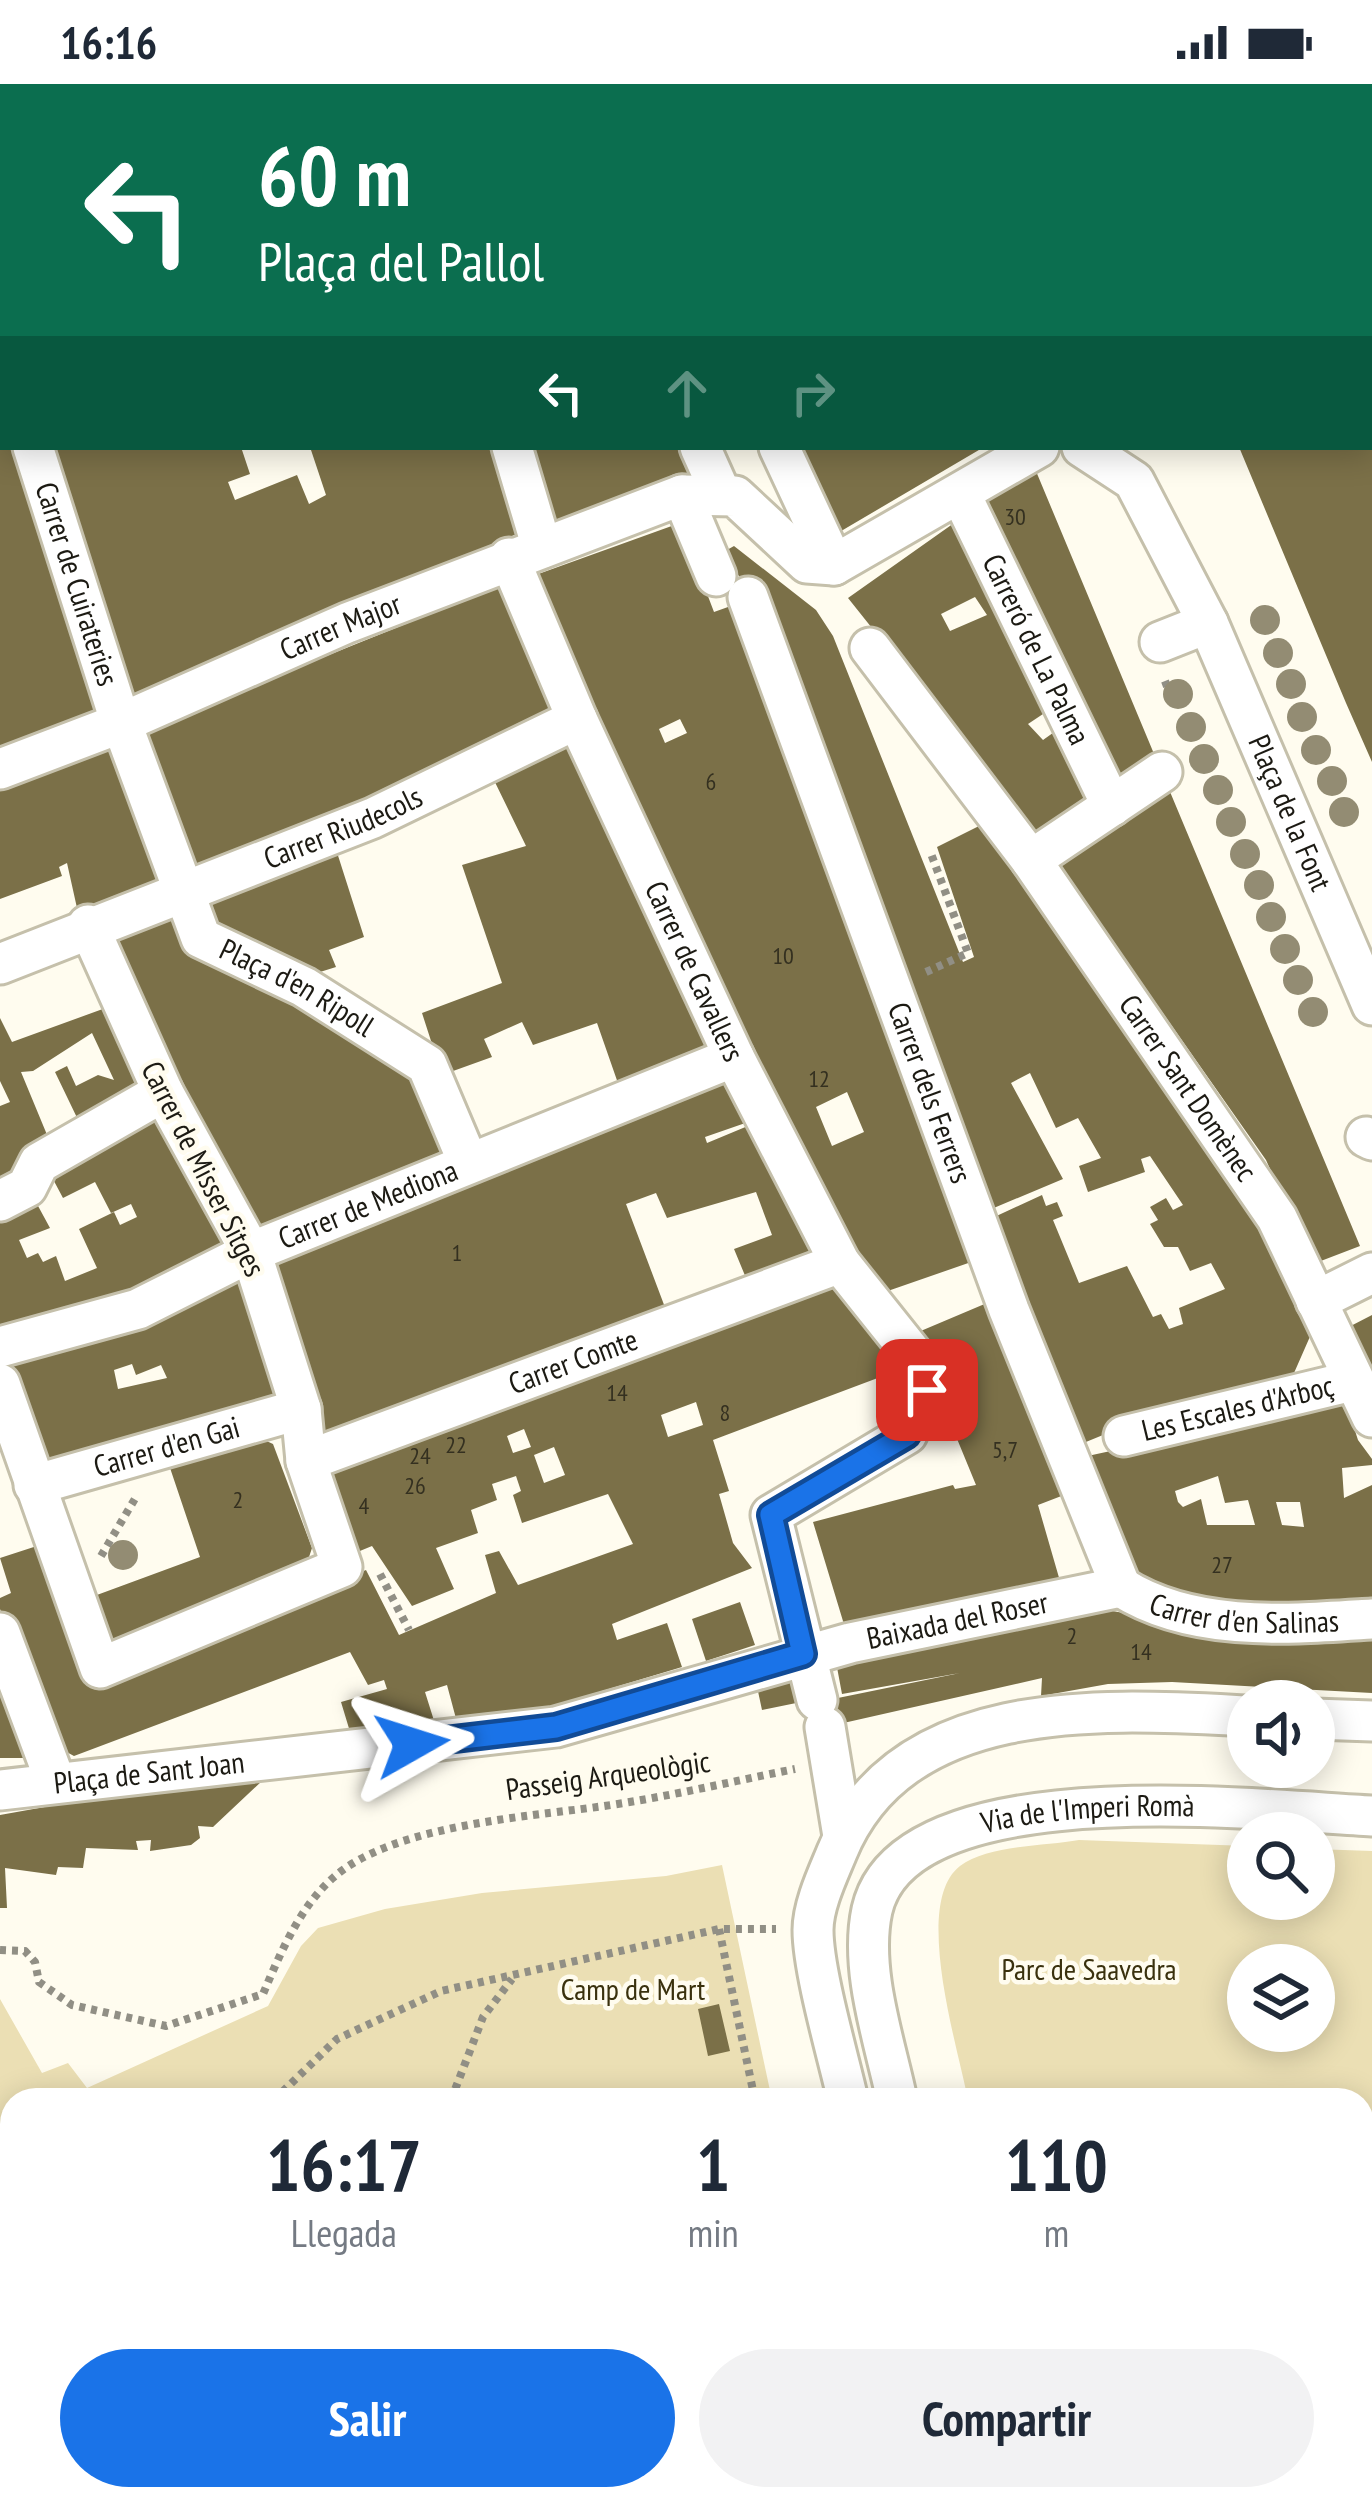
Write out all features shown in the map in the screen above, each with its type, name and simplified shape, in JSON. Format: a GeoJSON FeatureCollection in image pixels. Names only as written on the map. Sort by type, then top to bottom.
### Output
{"type":"FeatureCollection","features":[{"type":"Feature","properties":{"kind":"street","name":"Carrer de Cuirateries"},"geometry":{"type":"LineString","coordinates":[[34,450],[121,723],[187,894]]}},
{"type":"Feature","properties":{"kind":"street","name":"Carrer de Cavallers"},"geometry":{"type":"LineString","coordinates":[[512,450],[525,553],[577,719],[734,1057],[840,1263],[919,1362],[927,1390],[907,1435],[771,1515],[803,1654]]}},
{"type":"Feature","properties":{"kind":"street","name":"Carrer dels Ferrers"},"geometry":{"type":"LineString","coordinates":[[700,450],[701,495],[732,586],[891,988],[1017,1331],[1121,1587]]}},
{"type":"Feature","properties":{"kind":"street"},"geometry":{"type":"LineString","coordinates":[[701,495],[752,506],[807,562],[833,565],[1034,450]]}},
{"type":"Feature","properties":{"kind":"street","name":"Plaça de la Font"},"geometry":{"type":"LineString","coordinates":[[1087,450],[1134,481],[1208,623],[1372,1005]]}},
{"type":"Feature","properties":{"kind":"street"},"geometry":{"type":"LineString","coordinates":[[782,454],[833,565]]}},
{"type":"Feature","properties":{"kind":"street","name":"Carreró de La Palma"},"geometry":{"type":"LineString","coordinates":[[960,493],[1112,806]]}},
{"type":"Feature","properties":{"kind":"street","name":"Carrer Major"},"geometry":{"type":"LineString","coordinates":[[0,769],[525,553],[701,495]]}},
{"type":"Feature","properties":{"kind":"street"},"geometry":{"type":"LineString","coordinates":[[1160,642],[1208,623]]}},
{"type":"Feature","properties":{"kind":"street","name":"Carrer Sant Domènec"},"geometry":{"type":"LineString","coordinates":[[870,648],[1031,860],[1277,1218],[1352,1381]]}},
{"type":"Feature","properties":{"kind":"street","name":"Carrer Riudecols"},"geometry":{"type":"LineString","coordinates":[[0,964],[94,923],[187,894],[373,818],[577,719]]}},
{"type":"Feature","properties":{"kind":"street"},"geometry":{"type":"LineString","coordinates":[[1031,860],[1162,772]]}},
{"type":"Feature","properties":{"kind":"street","name":"Plaça d'en Ripoll"},"geometry":{"type":"LineString","coordinates":[[187,894],[201,938],[304,987],[427,1065],[468,1162]]}},
{"type":"Feature","properties":{"kind":"street","name":"Carrer de Misser Sitges"},"geometry":{"type":"LineString","coordinates":[[76,1599],[100,1668],[343,1567],[306,1460],[301,1409],[251,1252],[119,1001],[94,923]]}},
{"type":"Feature","properties":{"kind":"street","name":"Carrer de Mediona"},"geometry":{"type":"LineString","coordinates":[[0,1347],[138,1309],[251,1252],[734,1057]]}},
{"type":"Feature","properties":{"kind":"street"},"geometry":{"type":"LineString","coordinates":[[0,1201],[27,1187],[39,1163],[163,1092]]}},
{"type":"Feature","properties":{"kind":"street","name":"Carrer Comte"},"geometry":{"type":"LineString","coordinates":[[306,1460],[840,1263]]}},
{"type":"Feature","properties":{"kind":"street"},"geometry":{"type":"LineString","coordinates":[[1316,1300],[1372,1273]]}},
{"type":"Feature","properties":{"kind":"street"},"geometry":{"type":"LineString","coordinates":[[1352,1381],[1372,1417]]}},
{"type":"Feature","properties":{"kind":"street","name":"Les Escales d'Arboç"},"geometry":{"type":"LineString","coordinates":[[1124,1436],[1352,1381]]}},
{"type":"Feature","properties":{"kind":"street"},"geometry":{"type":"LineString","coordinates":[[0,1384],[76,1599]]}},
{"type":"Feature","properties":{"kind":"street","name":"Carrer d'en Gai"},"geometry":{"type":"LineString","coordinates":[[34,1485],[301,1409]]}},
{"type":"Feature","properties":{"kind":"street","name":"Carrer d'en Salinas"},"geometry":{"type":"LineString","coordinates":[[1121,1587],[1142,1600],[1265,1624],[1372,1619]]}},
{"type":"Feature","properties":{"kind":"street","name":"Baixada del Roser"},"geometry":{"type":"LineString","coordinates":[[300,1753],[556,1727],[850,1642],[1121,1587]]}},
{"type":"Feature","properties":{"kind":"street"},"geometry":{"type":"LineString","coordinates":[[0,1633],[56,1783]]}},
{"type":"Feature","properties":{"kind":"street"},"geometry":{"type":"LineString","coordinates":[[803,1654],[824,1730],[843,1837]]}},
{"type":"Feature","properties":{"kind":"street"},"geometry":{"type":"LineString","coordinates":[[845,2088],[812,1929],[825,1881],[865,1797],[917,1753],[988,1729],[1106,1709],[1227,1715]]}},
{"type":"Feature","properties":{"kind":"street"},"geometry":{"type":"LineString","coordinates":[[1335,1720],[1372,1721]]}},
{"type":"Feature","properties":{"kind":"street","name":"Plaça de Sant Joan"},"geometry":{"type":"LineString","coordinates":[[0,1790],[300,1753]]}},
{"type":"Feature","properties":{"kind":"street","name":"Via de l'Imperi Romà"},"geometry":{"type":"LineString","coordinates":[[894,2088],[875,1995],[870,1937],[872,1910],[888,1871],[991,1820],[1072,1808],[1178,1805],[1372,1816]]}},
{"type":"Feature","properties":{"kind":"path"},"geometry":{"type":"LineString","coordinates":[[891,988],[968,953],[930,851]]}},
{"type":"Feature","properties":{"kind":"path"},"geometry":{"type":"LineString","coordinates":[[76,1599],[165,1448]]}},
{"type":"Feature","properties":{"kind":"path","name":"Passeig Arqueològic"},"geometry":{"type":"LineString","coordinates":[[0,1950],[25,1951],[35,1962],[39,1982],[72,2005],[166,2026],[263,1994],[286,1940],[334,1876],[389,1850],[485,1818],[599,1807],[824,1730]]}},
{"type":"Feature","properties":{"kind":"path"},"geometry":{"type":"LineString","coordinates":[[719,1929],[752,2088]]}},
{"type":"Feature","properties":{"kind":"path"},"geometry":{"type":"LineString","coordinates":[[286,2088],[337,2039],[441,1991],[719,1929],[812,1929]]}},
{"type":"Feature","properties":{"kind":"path"},"geometry":{"type":"LineString","coordinates":[[456,2088],[483,2017],[514,1977]]}},
{"type":"Feature","properties":{"kind":"green space","name":"Parc de Saavedra"},"geometry":{"type":"Polygon","coordinates":[[[1079,1840],[1227,1845],[1227,1920],[1335,1920],[1335,1850],[1372,1851],[1372,2088],[965,2088],[942,1977],[940,1911],[946,1885],[960,1866],[986,1854],[1079,1840]]]}},
{"type":"Feature","properties":{"kind":"green space","name":"Camp de Mart"},"geometry":{"type":"Polygon","coordinates":[[[722,1865],[769,2088],[87,2088],[268,2006],[301,1946],[318,1928],[385,1909],[482,1893],[666,1876],[722,1865]]]}},
{"type":"Feature","properties":{"kind":"green space","name":"Camp de Mart"},"geometry":{"type":"Polygon","coordinates":[[[0,1999],[42,2073],[68,2063],[87,2088],[0,2088],[0,1999]]]}},
{"type":"Feature","properties":{"kind":"building"},"geometry":{"type":"Polygon","coordinates":[[[0,450],[13,450],[106,713],[0,756],[0,450]]]}},
{"type":"Feature","properties":{"kind":"building"},"geometry":{"type":"Polygon","coordinates":[[[45,450],[242,450],[250,474],[228,482],[235,500],[297,475],[309,504],[326,495],[311,450],[493,450],[519,533],[122,701],[45,450]]]}},
{"type":"Feature","properties":{"kind":"building"},"geometry":{"type":"Polygon","coordinates":[[[524,450],[692,450],[699,469],[547,525],[524,450]]]}},
{"type":"Feature","properties":{"kind":"building"},"geometry":{"type":"Polygon","coordinates":[[[799,450],[979,450],[831,537],[799,450]]]}},
{"type":"Feature","properties":{"kind":"building"},"geometry":{"type":"Polygon","coordinates":[[[1240,450],[1372,450],[1372,762],[1240,450]]]}},
{"type":"Feature","properties":{"kind":"building"},"geometry":{"type":"Polygon","coordinates":[[[1033,464],[1157,761],[1114,792],[972,509],[1033,464]]]}},
{"type":"Feature","properties":{"kind":"building"},"geometry":{"type":"Polygon","coordinates":[[[964,516],[1055,706],[1028,724],[1043,740],[1064,725],[1100,799],[1041,840],[848,598],[964,516]],[[975,597],[941,614],[950,631],[987,615],[975,597]]]}},
{"type":"Feature","properties":{"kind":"building"},"geometry":{"type":"Polygon","coordinates":[[[680,523],[714,612],[742,602],[977,1260],[882,1293],[847,1246],[671,890],[530,577],[680,523]],[[680,719],[659,729],[665,743],[687,733],[680,719]],[[847,1092],[816,1107],[832,1146],[864,1132],[847,1092]]]}},
{"type":"Feature","properties":{"kind":"building"},"geometry":{"type":"Polygon","coordinates":[[[734,546],[816,610],[833,636],[963,962],[974,957],[937,847],[981,825],[1268,1242],[1312,1332],[1287,1389],[1125,1426],[1081,1444],[990,1219],[1042,1195],[1046,1206],[1057,1202],[1063,1216],[1053,1220],[1079,1283],[1127,1266],[1153,1317],[1161,1314],[1169,1329],[1183,1324],[1179,1308],[1225,1289],[1211,1263],[1190,1271],[1178,1247],[1164,1247],[1150,1224],[1158,1220],[1150,1207],[1166,1198],[1173,1210],[1183,1205],[1150,1156],[1141,1159],[1145,1172],[1088,1192],[1079,1166],[1101,1158],[1078,1118],[1056,1128],[1030,1073],[1011,1083],[1063,1179],[989,1210],[744,581],[718,555],[734,546]]]}},
{"type":"Feature","properties":{"kind":"building"},"geometry":{"type":"Polygon","coordinates":[[[507,583],[563,709],[194,878],[138,732],[507,583]]]}},
{"type":"Feature","properties":{"kind":"building"},"geometry":{"type":"Polygon","coordinates":[[[571,733],[717,1051],[620,1089],[597,1023],[533,1045],[522,1022],[484,1039],[492,1057],[442,1075],[422,1013],[502,983],[462,865],[526,846],[490,772],[571,733]]]}},
{"type":"Feature","properties":{"kind":"building"},"geometry":{"type":"Polygon","coordinates":[[[115,743],[168,887],[79,917],[67,863],[59,867],[62,876],[0,899],[0,789],[115,743]]]}},
{"type":"Feature","properties":{"kind":"building"},"geometry":{"type":"Polygon","coordinates":[[[1168,787],[1360,1246],[1313,1264],[1266,1160],[1056,861],[1168,787]]]}},
{"type":"Feature","properties":{"kind":"building"},"geometry":{"type":"Polygon","coordinates":[[[334,843],[364,937],[329,950],[336,967],[304,977],[211,929],[201,898],[334,843]]]}},
{"type":"Feature","properties":{"kind":"building"},"geometry":{"type":"Polygon","coordinates":[[[174,907],[406,1059],[455,1153],[251,1236],[103,930],[174,907]]]}},
{"type":"Feature","properties":{"kind":"building"},"geometry":{"type":"Polygon","coordinates":[[[111,1006],[150,1090],[81,1126],[55,1072],[67,1066],[76,1086],[98,1075],[114,1080],[92,1033],[33,1071],[21,1072],[50,1142],[18,1158],[26,1179],[0,1194],[0,1106],[10,1102],[0,1081],[0,1018],[12,1042],[111,1006]]]}},
{"type":"Feature","properties":{"kind":"building"},"geometry":{"type":"Polygon","coordinates":[[[729,1070],[754,1120],[705,1137],[707,1143],[755,1123],[820,1250],[746,1278],[734,1249],[772,1235],[756,1192],[667,1218],[656,1193],[626,1204],[666,1310],[325,1435],[265,1256],[729,1070]]]}},
{"type":"Feature","properties":{"kind":"building"},"geometry":{"type":"Polygon","coordinates":[[[158,1104],[236,1251],[0,1336],[0,1208],[31,1193],[50,1228],[19,1240],[27,1258],[38,1253],[43,1262],[56,1256],[65,1281],[97,1268],[79,1229],[114,1212],[120,1225],[137,1217],[131,1204],[111,1213],[95,1182],[63,1198],[47,1168],[158,1104]]]}},
{"type":"Feature","properties":{"kind":"building"},"geometry":{"type":"Polygon","coordinates":[[[245,1272],[289,1401],[42,1475],[0,1360],[245,1272]],[[132,1364],[114,1370],[118,1389],[167,1378],[161,1365],[136,1375],[132,1364]]]}},
{"type":"Feature","properties":{"kind":"building"},"geometry":{"type":"Polygon","coordinates":[[[834,1279],[907,1367],[713,1440],[729,1491],[719,1494],[733,1543],[752,1568],[612,1624],[617,1640],[667,1623],[682,1667],[529,1713],[458,1726],[447,1685],[425,1692],[436,1727],[351,1735],[341,1702],[387,1689],[384,1680],[368,1685],[350,1652],[74,1756],[48,1742],[0,1609],[0,1598],[11,1593],[0,1558],[43,1544],[95,1687],[152,1654],[366,1570],[399,1635],[496,1593],[485,1555],[499,1551],[518,1585],[633,1544],[608,1494],[522,1523],[513,1495],[521,1491],[516,1476],[492,1484],[497,1500],[471,1510],[478,1533],[436,1548],[454,1589],[412,1606],[372,1546],[355,1553],[318,1469],[834,1279]],[[696,1402],[661,1415],[668,1437],[703,1425],[696,1402]],[[524,1429],[507,1436],[513,1453],[531,1447],[524,1429]],[[554,1447],[534,1455],[544,1483],[565,1475],[554,1447]]]}},
{"type":"Feature","properties":{"kind":"building"},"geometry":{"type":"Polygon","coordinates":[[[994,1300],[1064,1495],[1038,1505],[1062,1588],[846,1631],[813,1522],[953,1485],[955,1489],[976,1485],[939,1395],[949,1389],[916,1333],[994,1300]]]}},
{"type":"Feature","properties":{"kind":"building"},"geometry":{"type":"Polygon","coordinates":[[[1372,1315],[1372,1387],[1341,1331],[1372,1315]]]}},
{"type":"Feature","properties":{"kind":"building"},"geometry":{"type":"Polygon","coordinates":[[[1345,1400],[1358,1440],[1372,1459],[1372,1465],[1342,1468],[1344,1498],[1372,1485],[1372,1598],[1264,1609],[1143,1583],[1083,1457],[1345,1400]],[[1218,1476],[1175,1491],[1178,1502],[1183,1507],[1201,1499],[1207,1525],[1255,1525],[1248,1500],[1225,1503],[1218,1476]],[[1276,1502],[1282,1525],[1304,1527],[1300,1502],[1276,1502]]]}},
{"type":"Feature","properties":{"kind":"building"},"geometry":{"type":"Polygon","coordinates":[[[243,1430],[273,1444],[312,1548],[302,1578],[106,1650],[86,1599],[200,1557],[165,1453],[243,1430]]]}},
{"type":"Feature","properties":{"kind":"building"},"geometry":{"type":"Polygon","coordinates":[[[740,1602],[755,1645],[706,1661],[692,1619],[740,1602]]]}},
{"type":"Feature","properties":{"kind":"building"},"geometry":{"type":"Polygon","coordinates":[[[1107,1610],[1229,1632],[1372,1634],[1372,1693],[1335,1691],[1335,1680],[1227,1680],[1227,1685],[1108,1684],[1041,1696],[1042,1678],[839,1724],[833,1699],[960,1673],[842,1694],[836,1662],[1033,1619],[1107,1610]]]}},
{"type":"Feature","properties":{"kind":"building"},"geometry":{"type":"Polygon","coordinates":[[[0,1663],[36,1758],[0,1758],[0,1663]]]}},
{"type":"Feature","properties":{"kind":"building"},"geometry":{"type":"Polygon","coordinates":[[[798,1671],[806,1701],[762,1710],[756,1682],[798,1671]]]}},
{"type":"Feature","properties":{"kind":"building"},"geometry":{"type":"Polygon","coordinates":[[[279,1765],[213,1827],[198,1826],[200,1838],[191,1845],[150,1851],[151,1840],[136,1841],[138,1850],[86,1848],[83,1868],[58,1867],[56,1875],[5,1868],[7,1908],[0,1908],[0,1815],[279,1765]]]}},
{"type":"Feature","properties":{"kind":"building"},"geometry":{"type":"Polygon","coordinates":[[[719,2004],[730,2051],[708,2056],[698,2009],[719,2004]]]}},
{"type":"Feature","properties":{"kind":"route"},"geometry":{"type":"LineString","coordinates":[[412,1744],[556,1727],[803,1654],[771,1515],[907,1435],[927,1390]]}}]}
